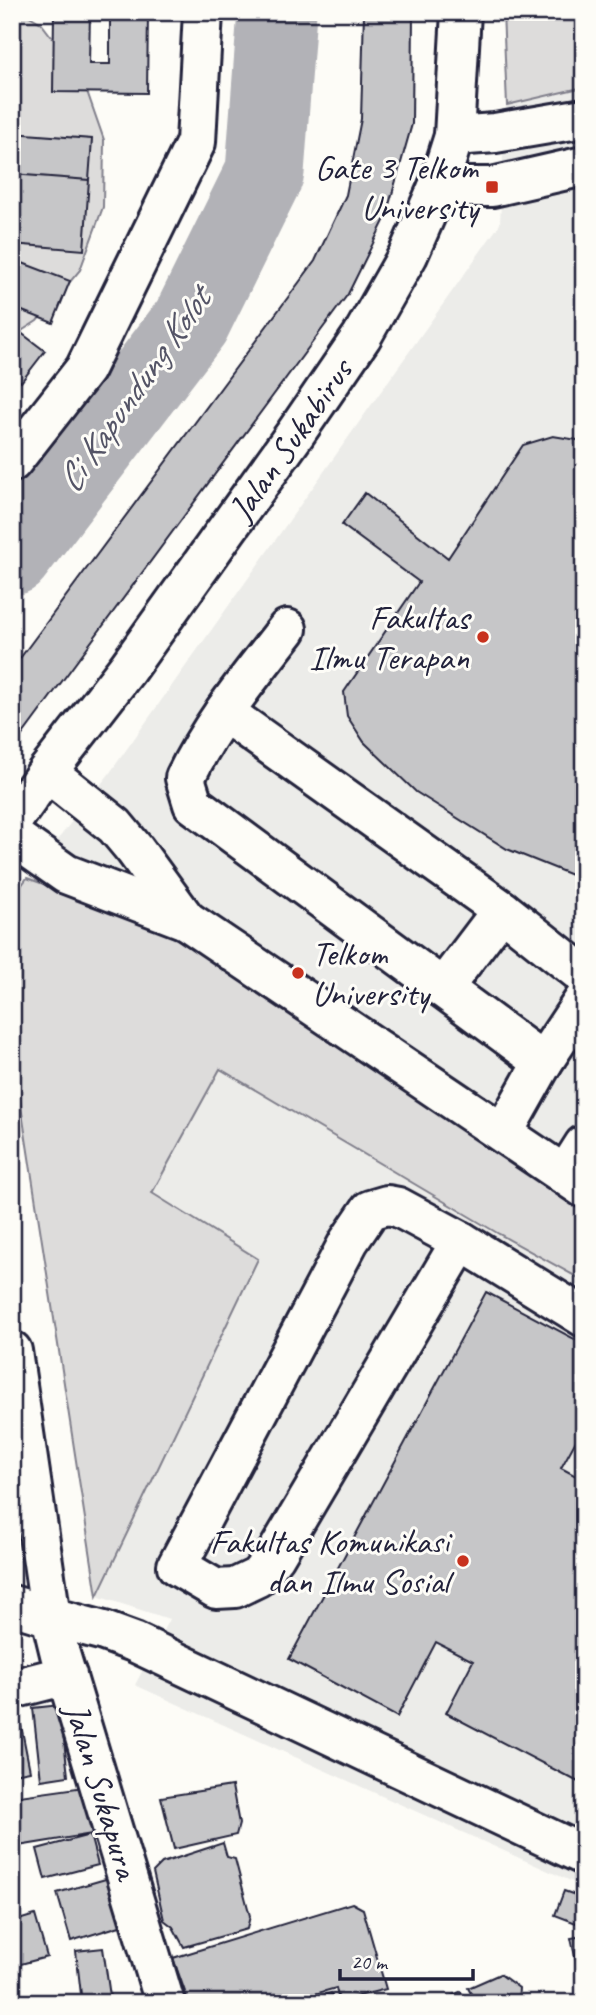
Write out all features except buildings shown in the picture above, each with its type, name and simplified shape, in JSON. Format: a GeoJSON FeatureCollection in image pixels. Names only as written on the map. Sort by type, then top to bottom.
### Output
{"type":"FeatureCollection","features":[{"type":"Feature","properties":{"kind":"street"},"geometry":{"type":"LineString","coordinates":[[12,463],[85,369],[196,142],[203,12]]}},
{"type":"Feature","properties":{"kind":"street","name":"Jalan Sukabirus"},"geometry":{"type":"LineString","coordinates":[[12,821],[127,669],[295,434],[362,336],[408,255],[438,187],[454,136],[461,12]]}},
{"type":"Feature","properties":{"kind":"street"},"geometry":{"type":"LineString","coordinates":[[454,136],[495,133],[584,118]]}},
{"type":"Feature","properties":{"kind":"street"},"geometry":{"type":"LineString","coordinates":[[438,187],[492,187],[584,166]]}},
{"type":"Feature","properties":{"kind":"street"},"geometry":{"type":"LineString","coordinates":[[288,629],[224,712],[198,751],[185,778],[193,804],[543,1062]]}},
{"type":"Feature","properties":{"kind":"street"},"geometry":{"type":"LineString","coordinates":[[224,712],[502,910],[584,975]]}},
{"type":"Feature","properties":{"kind":"street"},"geometry":{"type":"LineString","coordinates":[[47,772],[115,826],[186,920]]}},
{"type":"Feature","properties":{"kind":"street"},"geometry":{"type":"LineString","coordinates":[[12,836],[65,874],[186,920],[503,1133],[577,1169]]}},
{"type":"Feature","properties":{"kind":"street"},"geometry":{"type":"LineString","coordinates":[[443,988],[502,910]]}},
{"type":"Feature","properties":{"kind":"street"},"geometry":{"type":"LineString","coordinates":[[503,1133],[543,1062],[584,1000]]}},
{"type":"Feature","properties":{"kind":"street"},"geometry":{"type":"LineString","coordinates":[[461,1241],[275,1556],[258,1577],[235,1588],[216,1589],[177,1566],[349,1241],[370,1210],[387,1205],[398,1207],[461,1241],[584,1317]]}},
{"type":"Feature","properties":{"kind":"street","name":"Jalan Sukapura"},"geometry":{"type":"LineString","coordinates":[[12,1351],[51,1617],[165,2003]]}},
{"type":"Feature","properties":{"kind":"street"},"geometry":{"type":"LineString","coordinates":[[12,1605],[134,1642],[584,1855]]}},
{"type":"Feature","properties":{"kind":"street"},"geometry":{"type":"LineString","coordinates":[[12,1689],[67,1675]]}},
{"type":"Feature","properties":{"kind":"shaded area"},"geometry":{"type":"Polygon","coordinates":[[[12,12],[23,12],[41,23],[82,77],[104,140],[103,207],[80,270],[37,321],[12,337],[12,12]]]}},
{"type":"Feature","properties":{"kind":"shaded area","name":"Telkom University"},"geometry":{"type":"Polygon","coordinates":[[[503,12],[584,12],[584,1887],[135,1685],[169,1619],[97,1596],[12,1048],[12,898],[109,774],[500,224],[507,105],[503,12]]]}},
{"type":"Feature","properties":{"kind":"shaded area"},"geometry":{"type":"Polygon","coordinates":[[[503,12],[584,12],[584,87],[507,105],[503,12]]]}},
{"type":"Feature","properties":{"kind":"shaded area"},"geometry":{"type":"Polygon","coordinates":[[[27,878],[167,929],[584,1209],[584,1281],[499,1234],[220,1069],[152,1193],[258,1259],[97,1596],[12,1048],[12,898],[27,878]]]}},
{"type":"Feature","properties":{"kind":"waterway","name":"Ci Kapundung Kolot"},"geometry":{"type":"LineString","coordinates":[[12,556],[191,322],[265,172],[277,12]]}},
{"type":"Feature","properties":{"kind":"place","name":"Gate 3 Telkom University"},"geometry":{"type":"Point","coordinates":[492,187]}},
{"type":"Feature","properties":{"kind":"place","name":"Fakultas Ilmu Terapan"},"geometry":{"type":"Point","coordinates":[483,637]}},
{"type":"Feature","properties":{"kind":"place","name":"Telkom University"},"geometry":{"type":"Point","coordinates":[298,973]}},
{"type":"Feature","properties":{"kind":"place","name":"Fakultas Komunikasi dan Ilmu Sosial"},"geometry":{"type":"Point","coordinates":[463,1561]}}]}
